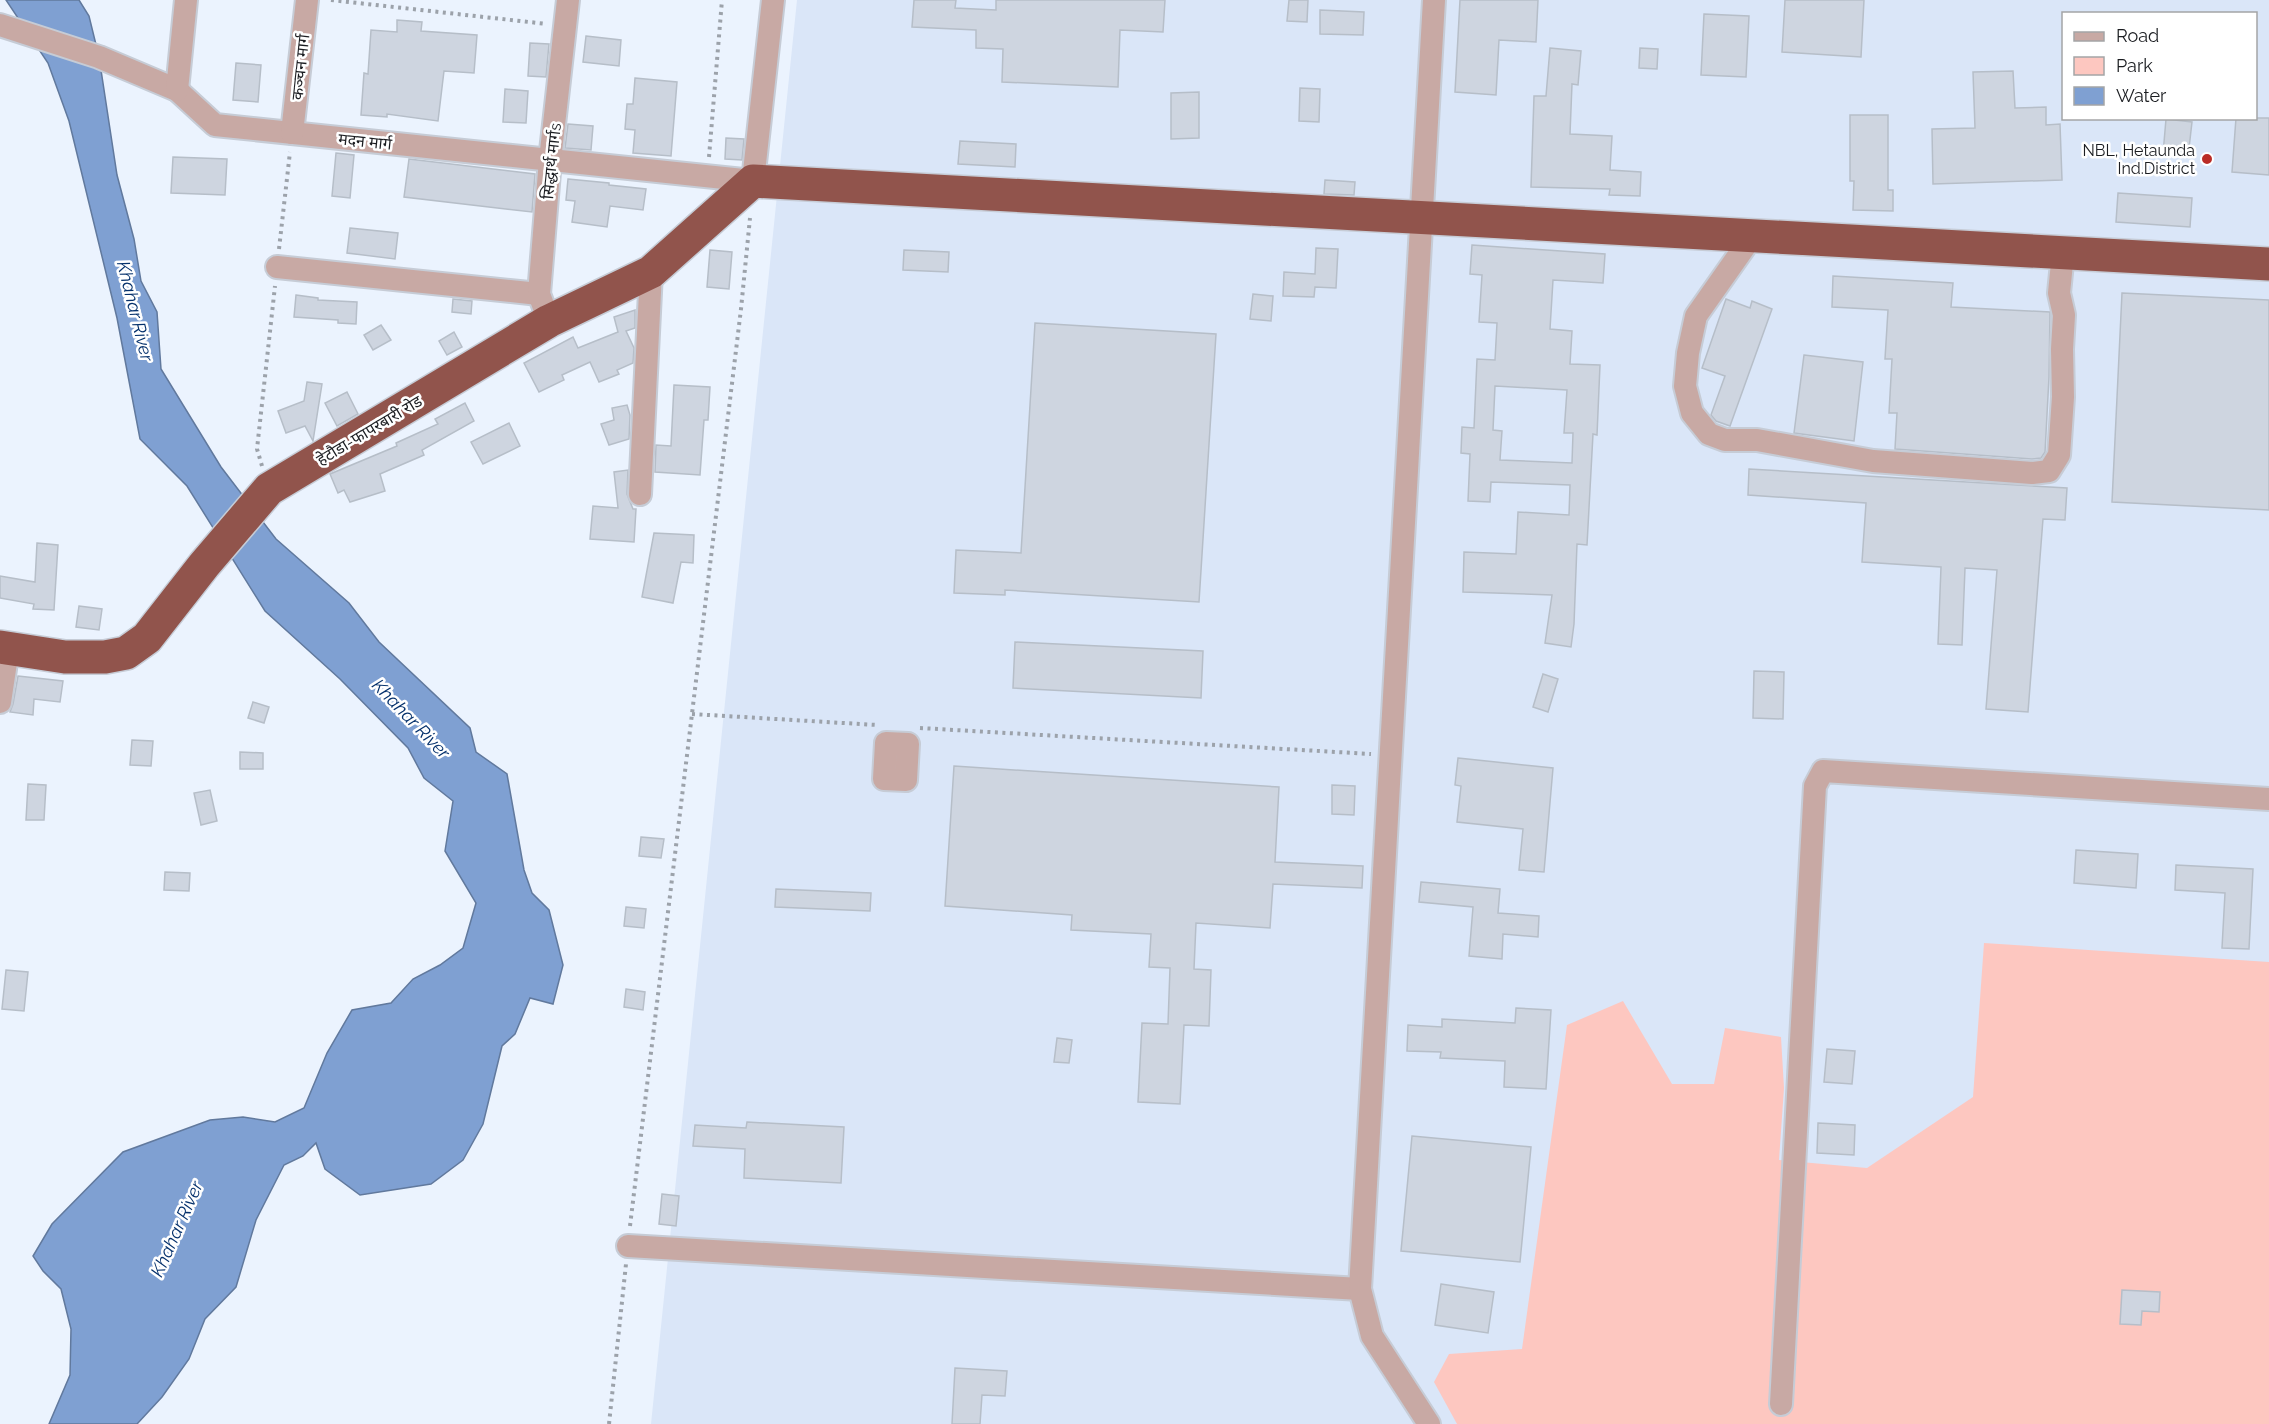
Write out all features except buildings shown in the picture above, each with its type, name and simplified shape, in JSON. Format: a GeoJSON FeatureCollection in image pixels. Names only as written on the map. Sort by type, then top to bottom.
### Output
{"type":"FeatureCollection","features":[{"type":"Feature","properties":{"kind":"highway"},"geometry":{"type":"LineString","coordinates":[[753,181],[2269,264]]}},
{"type":"Feature","properties":{"kind":"highway","name":"हेटौडा-फापरबारी रोड"},"geometry":{"type":"LineString","coordinates":[[4,648],[65,657],[105,657],[126,653],[147,638],[204,565],[269,489],[544,308],[651,272],[753,181]]}},
{"type":"Feature","properties":{"kind":"street"},"geometry":{"type":"LineString","coordinates":[[177,90],[186,0]]}},
{"type":"Feature","properties":{"kind":"street","name":"कञ्चन मार्ग"},"geometry":{"type":"LineString","coordinates":[[292,133],[307,0]]}},
{"type":"Feature","properties":{"kind":"street","name":"सिद्धार्थ मार्गs"},"geometry":{"type":"LineString","coordinates":[[544,308],[550,160],[568,0]]}},
{"type":"Feature","properties":{"kind":"street"},"geometry":{"type":"LineString","coordinates":[[753,181],[774,0]]}},
{"type":"Feature","properties":{"kind":"street"},"geometry":{"type":"LineString","coordinates":[[1428,1424],[1372,1336],[1360,1289],[1434,0]]}},
{"type":"Feature","properties":{"kind":"street","name":"मदन मार्ग"},"geometry":{"type":"LineString","coordinates":[[0,25],[99,57],[177,90],[215,125],[753,181]]}},
{"type":"Feature","properties":{"kind":"street"},"geometry":{"type":"LineString","coordinates":[[1753,235],[1696,316],[1684,386],[1692,413],[1709,434],[1725,440],[1757,440],[1873,461],[2032,473],[2049,471],[2059,455],[2063,397],[2064,315],[2059,293],[2063,253]]}},
{"type":"Feature","properties":{"kind":"street"},"geometry":{"type":"LineString","coordinates":[[277,267],[544,308]]}},
{"type":"Feature","properties":{"kind":"street"},"geometry":{"type":"LineString","coordinates":[[640,494],[651,272]]}},
{"type":"Feature","properties":{"kind":"street"},"geometry":{"type":"LineString","coordinates":[[0,702],[4,648]]}},
{"type":"Feature","properties":{"kind":"street"},"geometry":{"type":"LineString","coordinates":[[1781,1404],[1815,786],[1823,771],[2269,799]]}},
{"type":"Feature","properties":{"kind":"street"},"geometry":{"type":"LineString","coordinates":[[628,1246],[1360,1289]]}},
{"type":"Feature","properties":{"kind":"path"},"geometry":{"type":"LineString","coordinates":[[331,0],[566,26]]}},
{"type":"Feature","properties":{"kind":"path"},"geometry":{"type":"LineString","coordinates":[[707,176],[722,0]]}},
{"type":"Feature","properties":{"kind":"path"},"geometry":{"type":"LineString","coordinates":[[269,489],[257,449],[292,133]]}},
{"type":"Feature","properties":{"kind":"path"},"geometry":{"type":"LineString","coordinates":[[609,1424],[628,1246],[739,321],[753,181]]}},
{"type":"Feature","properties":{"kind":"path"},"geometry":{"type":"LineString","coordinates":[[692,714],[881,725]]}},
{"type":"Feature","properties":{"kind":"path"},"geometry":{"type":"LineString","coordinates":[[917,727],[1391,755]]}},
{"type":"Feature","properties":{"kind":"shaded area"},"geometry":{"type":"Polygon","coordinates":[[[797,0],[2269,0],[2269,1424],[651,1424],[797,0]]]}},
{"type":"Feature","properties":{"kind":"green space"},"geometry":{"type":"Polygon","coordinates":[[[1984,943],[2269,962],[2269,1424],[1457,1424],[1434,1382],[1449,1354],[1522,1349],[1567,1025],[1623,1001],[1672,1084],[1714,1084],[1725,1028],[1781,1037],[1784,1088],[1779,1160],[1867,1168],[1973,1097],[1984,943]]]}},
{"type":"Feature","properties":{"kind":"water","name":"Khahar River"},"geometry":{"type":"Polygon","coordinates":[[[6,0],[79,0],[89,16],[99,57],[117,175],[134,239],[141,281],[157,312],[161,369],[221,467],[276,539],[349,603],[379,642],[470,728],[476,752],[507,774],[524,870],[532,893],[549,910],[563,965],[553,1004],[530,998],[515,1034],[502,1046],[483,1124],[463,1160],[431,1184],[360,1195],[325,1169],[316,1143],[303,1156],[284,1165],[256,1220],[236,1287],[205,1319],[189,1359],[162,1397],[137,1424],[49,1424],[70,1375],[71,1329],[61,1289],[43,1271],[33,1256],[52,1224],[123,1152],[210,1120],[243,1117],[275,1122],[304,1108],[327,1053],[352,1010],[391,1003],[413,979],[440,965],[463,948],[476,903],[445,851],[453,801],[424,778],[408,748],[340,679],[265,611],[187,486],[140,439],[117,318],[69,121],[48,63],[6,0]]]}},
{"type":"Feature","properties":{"kind":"place","name":"NBL, Hetaunda Ind.District"},"geometry":{"type":"Point","coordinates":[2207,159]}}]}
